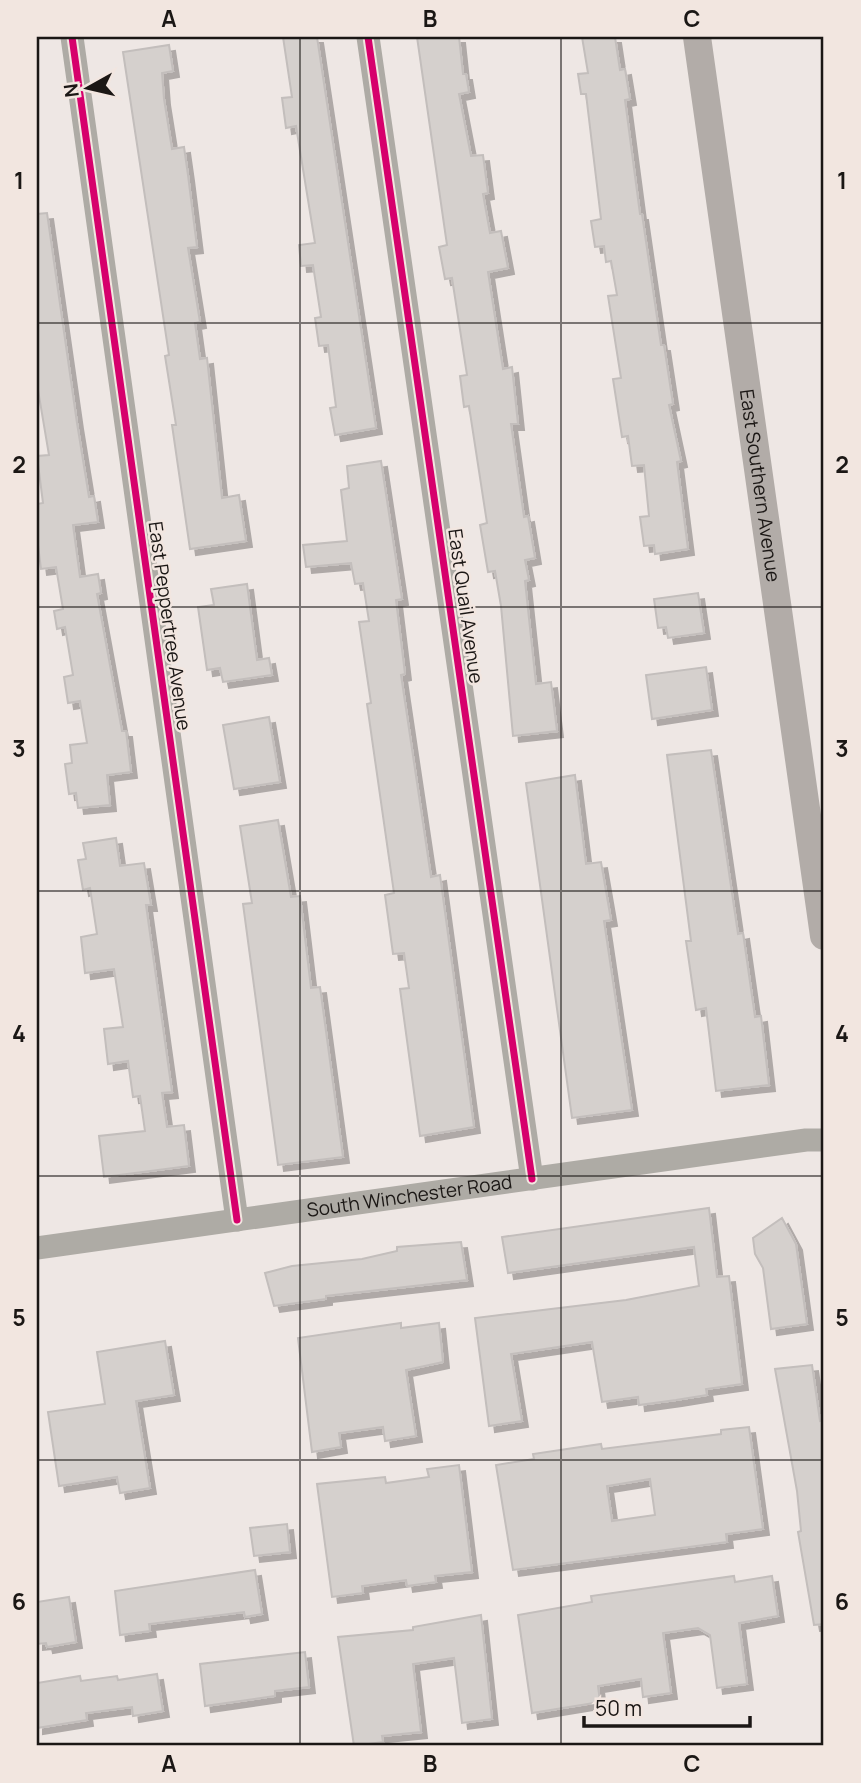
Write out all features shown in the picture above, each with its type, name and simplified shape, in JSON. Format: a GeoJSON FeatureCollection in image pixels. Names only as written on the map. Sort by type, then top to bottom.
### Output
{"type":"FeatureCollection","features":[{"type":"Feature","properties":{"kind":"main road","name":"East Southern Avenue"},"geometry":{"type":"LineString","coordinates":[[697,37],[824,936]]}},
{"type":"Feature","properties":{"kind":"street","name":"East Peppertree Avenue"},"geometry":{"type":"LineString","coordinates":[[72,37],[237,1220]]}},
{"type":"Feature","properties":{"kind":"street","name":"East Quail Avenue"},"geometry":{"type":"LineString","coordinates":[[368,37],[532,1179]]}},
{"type":"Feature","properties":{"kind":"street","name":"South Winchester Road"},"geometry":{"type":"LineString","coordinates":[[37,1248],[824,1140]]}},
{"type":"Feature","properties":{"kind":"building"},"geometry":{"type":"Polygon","coordinates":[[[283,37],[317,37],[376,428],[335,435],[330,408],[336,407],[328,345],[319,346],[315,318],[321,317],[313,265],[301,266],[299,245],[315,243],[296,126],[286,128],[282,98],[292,97],[283,37]]]}},
{"type":"Feature","properties":{"kind":"building"},"geometry":{"type":"Polygon","coordinates":[[[417,37],[459,37],[463,74],[466,74],[469,92],[459,94],[471,156],[483,155],[488,193],[483,194],[490,233],[501,231],[508,268],[488,272],[503,369],[512,367],[518,424],[511,424],[524,517],[528,516],[535,558],[525,560],[529,580],[525,581],[536,684],[551,682],[557,731],[513,736],[501,606],[495,571],[488,572],[480,525],[487,523],[469,406],[464,407],[460,376],[467,375],[452,278],[445,279],[439,247],[447,245],[417,37]]]}},
{"type":"Feature","properties":{"kind":"building"},"geometry":{"type":"Polygon","coordinates":[[[582,37],[615,37],[620,70],[625,69],[630,99],[625,100],[640,214],[673,404],[669,405],[681,461],[677,462],[688,549],[655,554],[654,545],[644,546],[640,517],[649,516],[644,465],[632,466],[628,436],[622,437],[613,379],[621,378],[608,296],[617,295],[611,261],[606,262],[604,246],[595,247],[591,221],[601,219],[586,94],[581,94],[578,74],[588,73],[582,37]]]}},
{"type":"Feature","properties":{"kind":"building"},"geometry":{"type":"Polygon","coordinates":[[[169,45],[173,71],[162,73],[164,99],[172,149],[184,147],[188,175],[197,247],[188,248],[200,322],[195,323],[200,359],[207,358],[222,498],[239,495],[246,541],[190,549],[172,425],[176,425],[165,356],[169,355],[123,52],[169,45]]]}},
{"type":"Feature","properties":{"kind":"building"},"geometry":{"type":"Polygon","coordinates":[[[47,213],[89,497],[94,496],[98,522],[73,525],[80,577],[98,574],[101,593],[97,594],[122,731],[126,731],[131,772],[107,775],[110,805],[78,808],[76,793],[69,794],[65,764],[72,763],[70,745],[87,743],[80,701],[68,703],[64,677],[73,675],[65,627],[57,629],[54,611],[63,609],[56,567],[41,569],[37,537],[37,504],[43,503],[37,456],[49,455],[37,384],[37,214],[47,213]]]}},
{"type":"Feature","properties":{"kind":"building"},"geometry":{"type":"Polygon","coordinates":[[[381,461],[402,599],[396,600],[405,674],[401,675],[431,877],[440,875],[474,1127],[420,1136],[400,989],[409,988],[404,953],[393,954],[385,895],[394,893],[367,704],[371,703],[359,622],[369,621],[363,583],[355,584],[351,563],[306,567],[303,545],[347,541],[341,490],[349,488],[347,466],[381,461]]]}},
{"type":"Feature","properties":{"kind":"building"},"geometry":{"type":"Polygon","coordinates":[[[247,584],[257,660],[269,658],[272,675],[223,682],[220,668],[207,670],[198,607],[214,605],[211,589],[247,584]]]}},
{"type":"Feature","properties":{"kind":"building"},"geometry":{"type":"Polygon","coordinates":[[[698,593],[704,633],[668,638],[666,627],[658,628],[654,599],[698,593]]]}},
{"type":"Feature","properties":{"kind":"building"},"geometry":{"type":"Polygon","coordinates":[[[706,667],[712,710],[652,719],[646,675],[706,667]]]}},
{"type":"Feature","properties":{"kind":"building"},"geometry":{"type":"Polygon","coordinates":[[[269,717],[280,782],[234,789],[223,725],[269,717]]]}},
{"type":"Feature","properties":{"kind":"building"},"geometry":{"type":"Polygon","coordinates":[[[711,750],[738,934],[743,933],[755,1017],[761,1016],[769,1085],[716,1091],[706,1008],[696,1010],[686,941],[691,941],[667,755],[711,750]]]}},
{"type":"Feature","properties":{"kind":"building"},"geometry":{"type":"Polygon","coordinates":[[[575,775],[586,864],[601,862],[611,920],[604,921],[632,1110],[572,1118],[526,783],[575,775]]]}},
{"type":"Feature","properties":{"kind":"building"},"geometry":{"type":"Polygon","coordinates":[[[278,820],[291,897],[300,896],[311,988],[320,987],[343,1157],[278,1165],[243,904],[252,903],[240,826],[278,820]]]}},
{"type":"Feature","properties":{"kind":"building"},"geometry":{"type":"Polygon","coordinates":[[[116,838],[120,866],[144,863],[151,905],[146,905],[172,1092],[162,1093],[167,1127],[184,1125],[189,1166],[104,1177],[99,1136],[145,1131],[140,1096],[133,1097],[128,1061],[108,1064],[104,1029],[123,1027],[114,969],[85,973],[81,937],[97,934],[90,888],[83,890],[78,860],[86,859],[83,843],[116,838]]]}},
{"type":"Feature","properties":{"kind":"building"},"geometry":{"type":"Polygon","coordinates":[[[709,1208],[717,1277],[729,1276],[742,1384],[706,1389],[707,1395],[639,1405],[638,1397],[602,1402],[592,1342],[511,1354],[522,1421],[489,1426],[475,1318],[626,1300],[699,1286],[694,1247],[508,1273],[502,1237],[709,1208]]]}},
{"type":"Feature","properties":{"kind":"building"},"geometry":{"type":"Polygon","coordinates":[[[782,1218],[796,1244],[807,1324],[771,1329],[763,1268],[755,1254],[753,1238],[782,1218]]]}},
{"type":"Feature","properties":{"kind":"building"},"geometry":{"type":"Polygon","coordinates":[[[461,1242],[467,1280],[326,1296],[326,1299],[274,1306],[265,1273],[292,1266],[362,1259],[397,1251],[397,1247],[461,1242]]]}},
{"type":"Feature","properties":{"kind":"building"},"geometry":{"type":"Polygon","coordinates":[[[401,1323],[401,1328],[439,1323],[443,1362],[406,1370],[416,1436],[385,1441],[383,1427],[339,1433],[341,1447],[312,1452],[298,1338],[401,1323]]]}},
{"type":"Feature","properties":{"kind":"building"},"geometry":{"type":"Polygon","coordinates":[[[165,1341],[174,1395],[136,1401],[150,1488],[120,1493],[117,1477],[59,1486],[48,1412],[105,1404],[97,1352],[165,1341]]]}},
{"type":"Feature","properties":{"kind":"building"},"geometry":{"type":"Polygon","coordinates":[[[812,1365],[820,1421],[824,1420],[824,1624],[814,1625],[798,1532],[801,1531],[797,1491],[775,1369],[812,1365]]]}},
{"type":"Feature","properties":{"kind":"building"},"geometry":{"type":"Polygon","coordinates":[[[749,1427],[763,1529],[726,1534],[727,1542],[513,1570],[496,1465],[534,1459],[533,1454],[601,1444],[602,1449],[721,1434],[721,1430],[749,1427]],[[650,1479],[607,1486],[612,1521],[655,1515],[650,1479]]]}},
{"type":"Feature","properties":{"kind":"building"},"geometry":{"type":"Polygon","coordinates":[[[459,1465],[472,1572],[435,1576],[436,1582],[407,1586],[406,1580],[362,1586],[363,1593],[332,1597],[317,1484],[385,1477],[386,1483],[429,1477],[427,1469],[459,1465]]]}},
{"type":"Feature","properties":{"kind":"building"},"geometry":{"type":"Polygon","coordinates":[[[287,1524],[290,1552],[254,1556],[250,1528],[287,1524]]]}},
{"type":"Feature","properties":{"kind":"building"},"geometry":{"type":"Polygon","coordinates":[[[255,1570],[262,1614],[245,1617],[244,1612],[149,1624],[150,1631],[120,1635],[115,1591],[255,1570]]]}},
{"type":"Feature","properties":{"kind":"building"},"geometry":{"type":"Polygon","coordinates":[[[734,1576],[735,1582],[772,1576],[778,1616],[739,1623],[747,1684],[717,1688],[710,1635],[698,1628],[663,1633],[671,1693],[643,1697],[641,1679],[598,1686],[600,1702],[532,1713],[518,1615],[592,1602],[591,1596],[734,1576]]]}},
{"type":"Feature","properties":{"kind":"building"},"geometry":{"type":"Polygon","coordinates":[[[69,1597],[76,1642],[47,1647],[46,1643],[37,1644],[37,1602],[69,1597]]]}},
{"type":"Feature","properties":{"kind":"building"},"geometry":{"type":"Polygon","coordinates":[[[481,1615],[492,1719],[462,1723],[454,1658],[413,1664],[421,1732],[382,1736],[383,1742],[354,1746],[338,1637],[413,1630],[413,1627],[481,1615]]]}},
{"type":"Feature","properties":{"kind":"building"},"geometry":{"type":"Polygon","coordinates":[[[305,1652],[309,1687],[275,1691],[275,1696],[205,1706],[200,1664],[305,1652]]]}},
{"type":"Feature","properties":{"kind":"building"},"geometry":{"type":"Polygon","coordinates":[[[157,1674],[163,1711],[133,1716],[132,1707],[86,1713],[87,1720],[37,1728],[37,1683],[80,1676],[81,1681],[117,1676],[118,1680],[157,1674]]]}},
{"type":"Feature","properties":{"kind":"cycle path"},"geometry":{"type":"LineString","coordinates":[[72,37],[237,1220]]}},
{"type":"Feature","properties":{"kind":"cycle path"},"geometry":{"type":"LineString","coordinates":[[368,37],[532,1179]]}}]}
